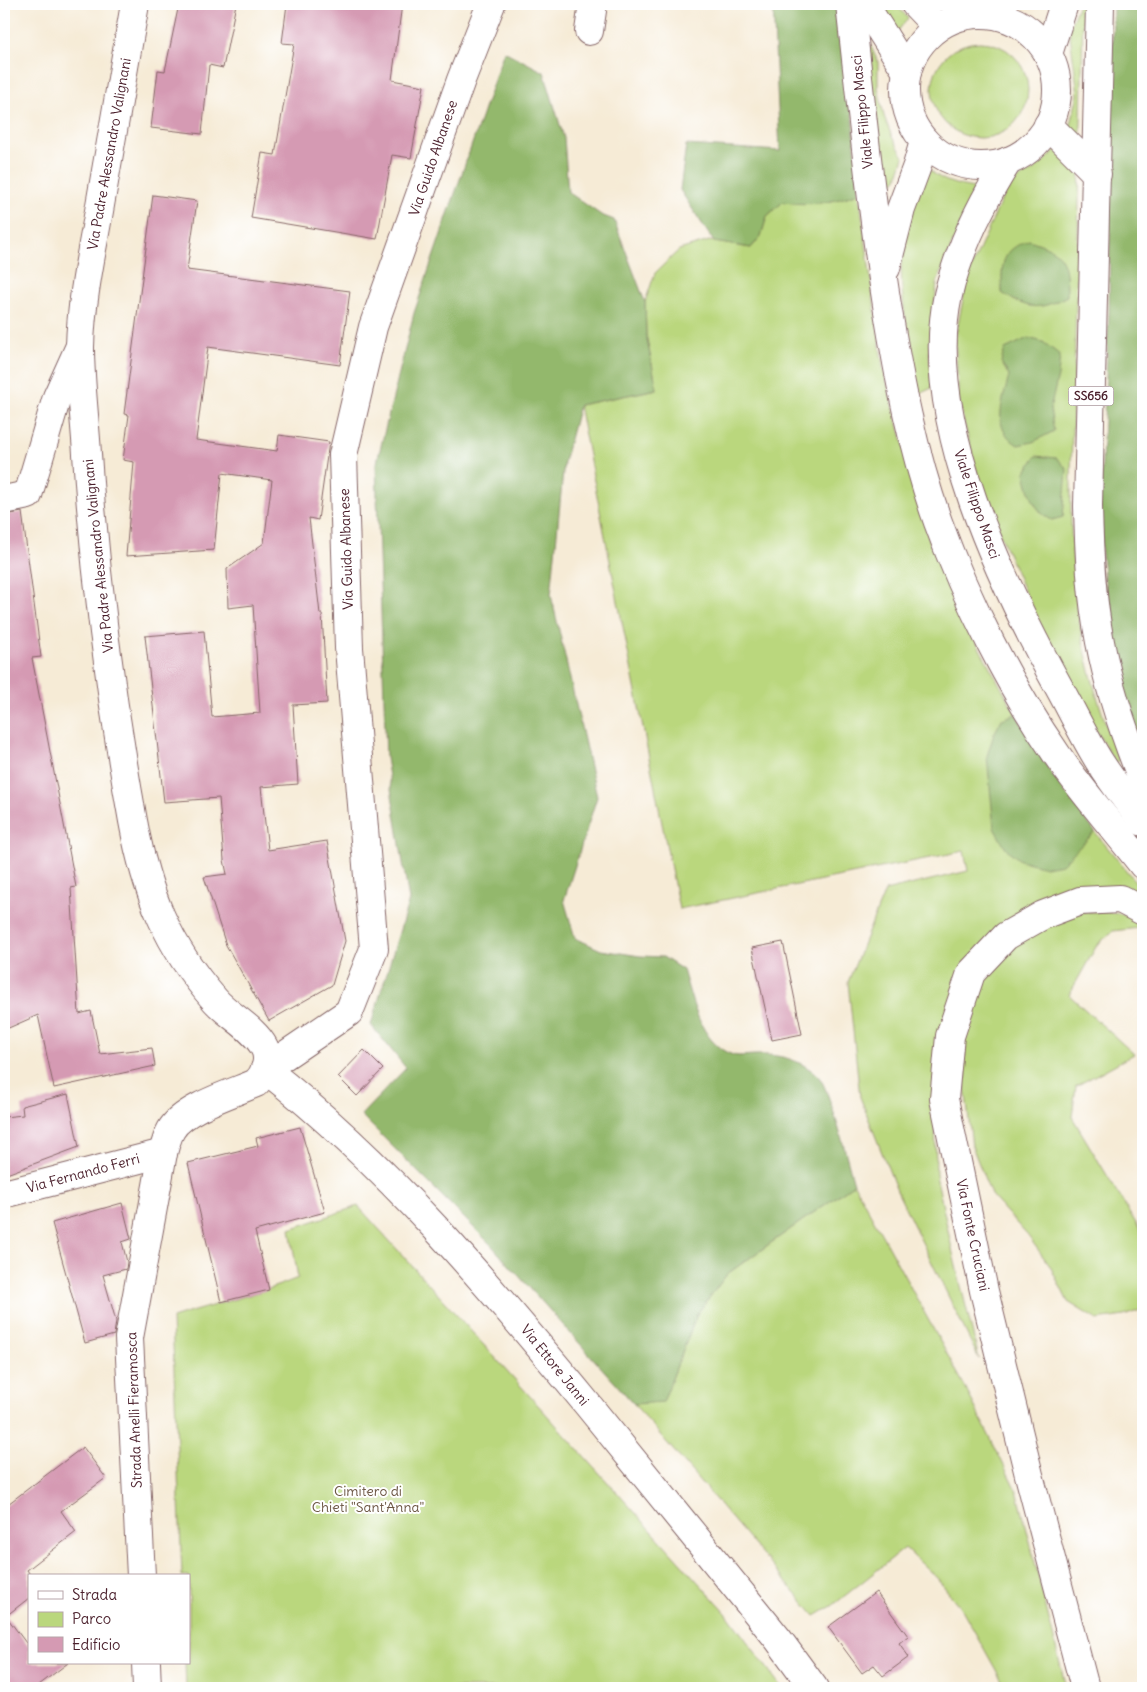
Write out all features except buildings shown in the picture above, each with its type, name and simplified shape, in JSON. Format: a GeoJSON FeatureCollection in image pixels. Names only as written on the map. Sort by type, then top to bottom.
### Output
{"type":"FeatureCollection","features":[{"type":"Feature","properties":{"kind":"main road","name":"Via Padre Alessandro Valignani"},"geometry":{"type":"LineString","coordinates":[[135,4],[86,284],[80,346],[92,527],[118,731],[140,856],[150,893],[169,935],[190,972],[222,1008],[255,1036],[265,1048],[267,1058],[266,1069]]}},
{"type":"Feature","properties":{"kind":"main road","name":"Via Guido Albanese"},"geometry":{"type":"LineString","coordinates":[[167,1141],[197,1109],[256,1083],[266,1069],[349,1012],[374,949],[349,648],[343,455],[373,327],[461,80],[492,4]]}},
{"type":"Feature","properties":{"kind":"main road"},"geometry":{"type":"LineString","coordinates":[[589,31],[593,4]]}},
{"type":"Feature","properties":{"kind":"main road","name":"Viale Filippo Masci"},"geometry":{"type":"LineString","coordinates":[[850,4],[875,235],[896,361],[915,451],[938,524],[995,650],[1056,753],[1143,865]]}},
{"type":"Feature","properties":{"kind":"main road"},"geometry":{"type":"LineString","coordinates":[[864,4],[907,72]]}},
{"type":"Feature","properties":{"kind":"main road"},"geometry":{"type":"LineString","coordinates":[[915,4],[937,27]]}},
{"type":"Feature","properties":{"kind":"main road"},"geometry":{"type":"LineString","coordinates":[[1048,54],[1064,4]]}},
{"type":"Feature","properties":{"kind":"main road","name":"SS656"},"geometry":{"type":"LineString","coordinates":[[1100,4],[1088,506],[1090,576],[1100,642],[1112,694],[1143,781]]}},
{"type":"Feature","properties":{"kind":"main road"},"geometry":{"type":"LineString","coordinates":[[994,9],[1024,27],[1038,39],[1048,54],[1054,71],[1057,89],[1054,108],[1048,125],[1038,140],[1024,152],[1008,161],[990,165],[971,166],[954,161],[938,153],[913,126],[904,90],[907,72],[913,54],[924,39],[937,27],[953,18],[994,9]]}},
{"type":"Feature","properties":{"kind":"main road"},"geometry":{"type":"LineString","coordinates":[[1048,125],[1097,174]]}},
{"type":"Feature","properties":{"kind":"main road","name":"Viale Filippo Masci"},"geometry":{"type":"LineString","coordinates":[[883,279],[901,209],[917,166],[924,140]]}},
{"type":"Feature","properties":{"kind":"main road","name":"Viale Filippo Masci"},"geometry":{"type":"LineString","coordinates":[[1008,161],[996,180],[961,252],[948,296],[943,348],[956,442],[994,555],[1030,635],[1100,763],[1143,822]]}},
{"type":"Feature","properties":{"kind":"main road"},"geometry":{"type":"LineString","coordinates":[[4,500],[28,495],[57,397],[80,346]]}},
{"type":"Feature","properties":{"kind":"main road","name":"Via Fonte Cruciani"},"geometry":{"type":"LineString","coordinates":[[1085,1688],[1029,1476],[984,1291],[944,1099],[950,1036],[971,973],[1006,936],[1043,915],[1080,902],[1120,899],[1143,911]]}},
{"type":"Feature","properties":{"kind":"main road","name":"Via Ettore Janni"},"geometry":{"type":"LineString","coordinates":[[266,1069],[313,1106],[391,1180],[510,1311],[778,1639],[814,1688]]}},
{"type":"Feature","properties":{"kind":"main road","name":"Via Fernando Ferri"},"geometry":{"type":"LineString","coordinates":[[4,1194],[167,1141]]}},
{"type":"Feature","properties":{"kind":"main road","name":"Strada Anelli Fieramosca"},"geometry":{"type":"LineString","coordinates":[[141,1574],[129,1338],[167,1141]]}},
{"type":"Feature","properties":{"kind":"main road"},"geometry":{"type":"LineString","coordinates":[[146,1664],[147,1688]]}},
{"type":"Feature","properties":{"kind":"green space"},"geometry":{"type":"Polygon","coordinates":[[[773,4],[843,4],[859,193],[822,203],[783,202],[767,216],[761,236],[751,248],[714,242],[680,190],[686,145],[780,151],[773,4]]]}},
{"type":"Feature","properties":{"kind":"green space"},"geometry":{"type":"Polygon","coordinates":[[[886,4],[895,4],[908,18],[894,36],[886,13],[886,4]]]}},
{"type":"Feature","properties":{"kind":"green space"},"geometry":{"type":"Polygon","coordinates":[[[1079,4],[1083,4],[1071,461],[1072,542],[1074,582],[1079,621],[1094,685],[1119,761],[1115,762],[1054,661],[983,494],[959,404],[955,339],[968,275],[1002,199],[1014,181],[1034,170],[1056,150],[1071,124],[1078,94],[1069,28],[1079,4]]]}},
{"type":"Feature","properties":{"kind":"green space"},"geometry":{"type":"Polygon","coordinates":[[[1113,4],[1143,4],[1143,764],[1115,674],[1099,527],[1109,313],[1113,4]]]}},
{"type":"Feature","properties":{"kind":"green space"},"geometry":{"type":"Polygon","coordinates":[[[863,29],[878,62],[878,88],[884,116],[892,137],[904,157],[897,179],[881,194],[863,29]]]}},
{"type":"Feature","properties":{"kind":"green space"},"geometry":{"type":"Polygon","coordinates":[[[980,42],[998,46],[1014,56],[1024,72],[1028,90],[1024,108],[1014,124],[998,134],[980,138],[962,134],[946,124],[936,108],[932,90],[936,72],[946,56],[962,46],[980,42]]]}},
{"type":"Feature","properties":{"kind":"green space"},"geometry":{"type":"Polygon","coordinates":[[[504,51],[544,72],[564,138],[568,192],[601,215],[614,220],[645,302],[646,335],[657,389],[579,405],[564,462],[551,595],[597,797],[564,900],[575,938],[601,950],[640,956],[663,957],[683,970],[699,1019],[705,1031],[722,1049],[735,1056],[764,1055],[789,1059],[804,1065],[818,1076],[833,1110],[854,1184],[727,1274],[697,1314],[663,1402],[634,1404],[492,1246],[361,1115],[406,1068],[371,1025],[409,900],[386,758],[376,466],[414,313],[504,51]]]}},
{"type":"Feature","properties":{"kind":"green space"},"geometry":{"type":"Polygon","coordinates":[[[929,169],[944,180],[974,188],[937,283],[929,352],[932,388],[919,394],[908,335],[901,273],[906,226],[929,169]]]}},
{"type":"Feature","properties":{"kind":"green space"},"geometry":{"type":"Polygon","coordinates":[[[859,193],[883,368],[930,543],[980,649],[1016,714],[1078,847],[1095,832],[1143,891],[1143,904],[1120,896],[983,950],[935,1102],[936,1175],[979,1359],[897,1191],[860,1097],[848,982],[885,891],[968,871],[964,851],[679,909],[579,405],[657,389],[646,335],[645,302],[655,273],[679,250],[709,241],[751,248],[761,236],[767,216],[783,201],[822,203],[859,193]]]}},
{"type":"Feature","properties":{"kind":"green space"},"geometry":{"type":"Polygon","coordinates":[[[1029,240],[1050,248],[1061,259],[1066,274],[1067,296],[1049,304],[1034,306],[1020,303],[1002,293],[1003,267],[1007,254],[1019,244],[1029,240]]]}},
{"type":"Feature","properties":{"kind":"green space"},"geometry":{"type":"Polygon","coordinates":[[[1028,338],[1043,342],[1060,355],[1058,376],[1050,409],[1054,431],[1033,442],[1018,445],[1009,438],[1001,423],[1002,405],[1009,376],[1001,362],[1005,349],[1028,338]]]}},
{"type":"Feature","properties":{"kind":"green space"},"geometry":{"type":"Polygon","coordinates":[[[1036,456],[1057,458],[1067,469],[1063,517],[1052,520],[1040,512],[1033,501],[1025,473],[1036,456]]]}},
{"type":"Feature","properties":{"kind":"green space"},"geometry":{"type":"Polygon","coordinates":[[[1016,714],[1051,773],[1095,832],[1062,864],[1045,867],[1020,860],[1006,849],[994,828],[987,756],[994,734],[1002,719],[1016,714]]]}},
{"type":"Feature","properties":{"kind":"green space"},"geometry":{"type":"Polygon","coordinates":[[[1076,912],[1121,914],[1137,919],[1143,924],[1143,932],[1139,928],[1113,931],[1097,945],[1069,995],[1134,1054],[1076,1086],[1072,1117],[1143,1235],[1143,1309],[1124,1316],[1097,1320],[1068,1302],[1050,1266],[1028,1236],[991,1195],[972,1146],[963,1070],[967,1012],[995,952],[1076,912]]]}},
{"type":"Feature","properties":{"kind":"green space"},"geometry":{"type":"Polygon","coordinates":[[[854,1184],[964,1385],[1018,1494],[1066,1688],[1006,1688],[963,1611],[938,1579],[905,1548],[832,1606],[815,1616],[634,1404],[663,1401],[697,1314],[727,1274],[854,1184]]]}},
{"type":"Feature","properties":{"kind":"green space","name":"Cimitero di Chieti \"Sant'Anna\""},"geometry":{"type":"Polygon","coordinates":[[[358,1206],[726,1613],[782,1688],[186,1688],[185,1664],[190,1664],[190,1574],[182,1574],[172,1318],[298,1278],[290,1229],[358,1206]]]}}]}
